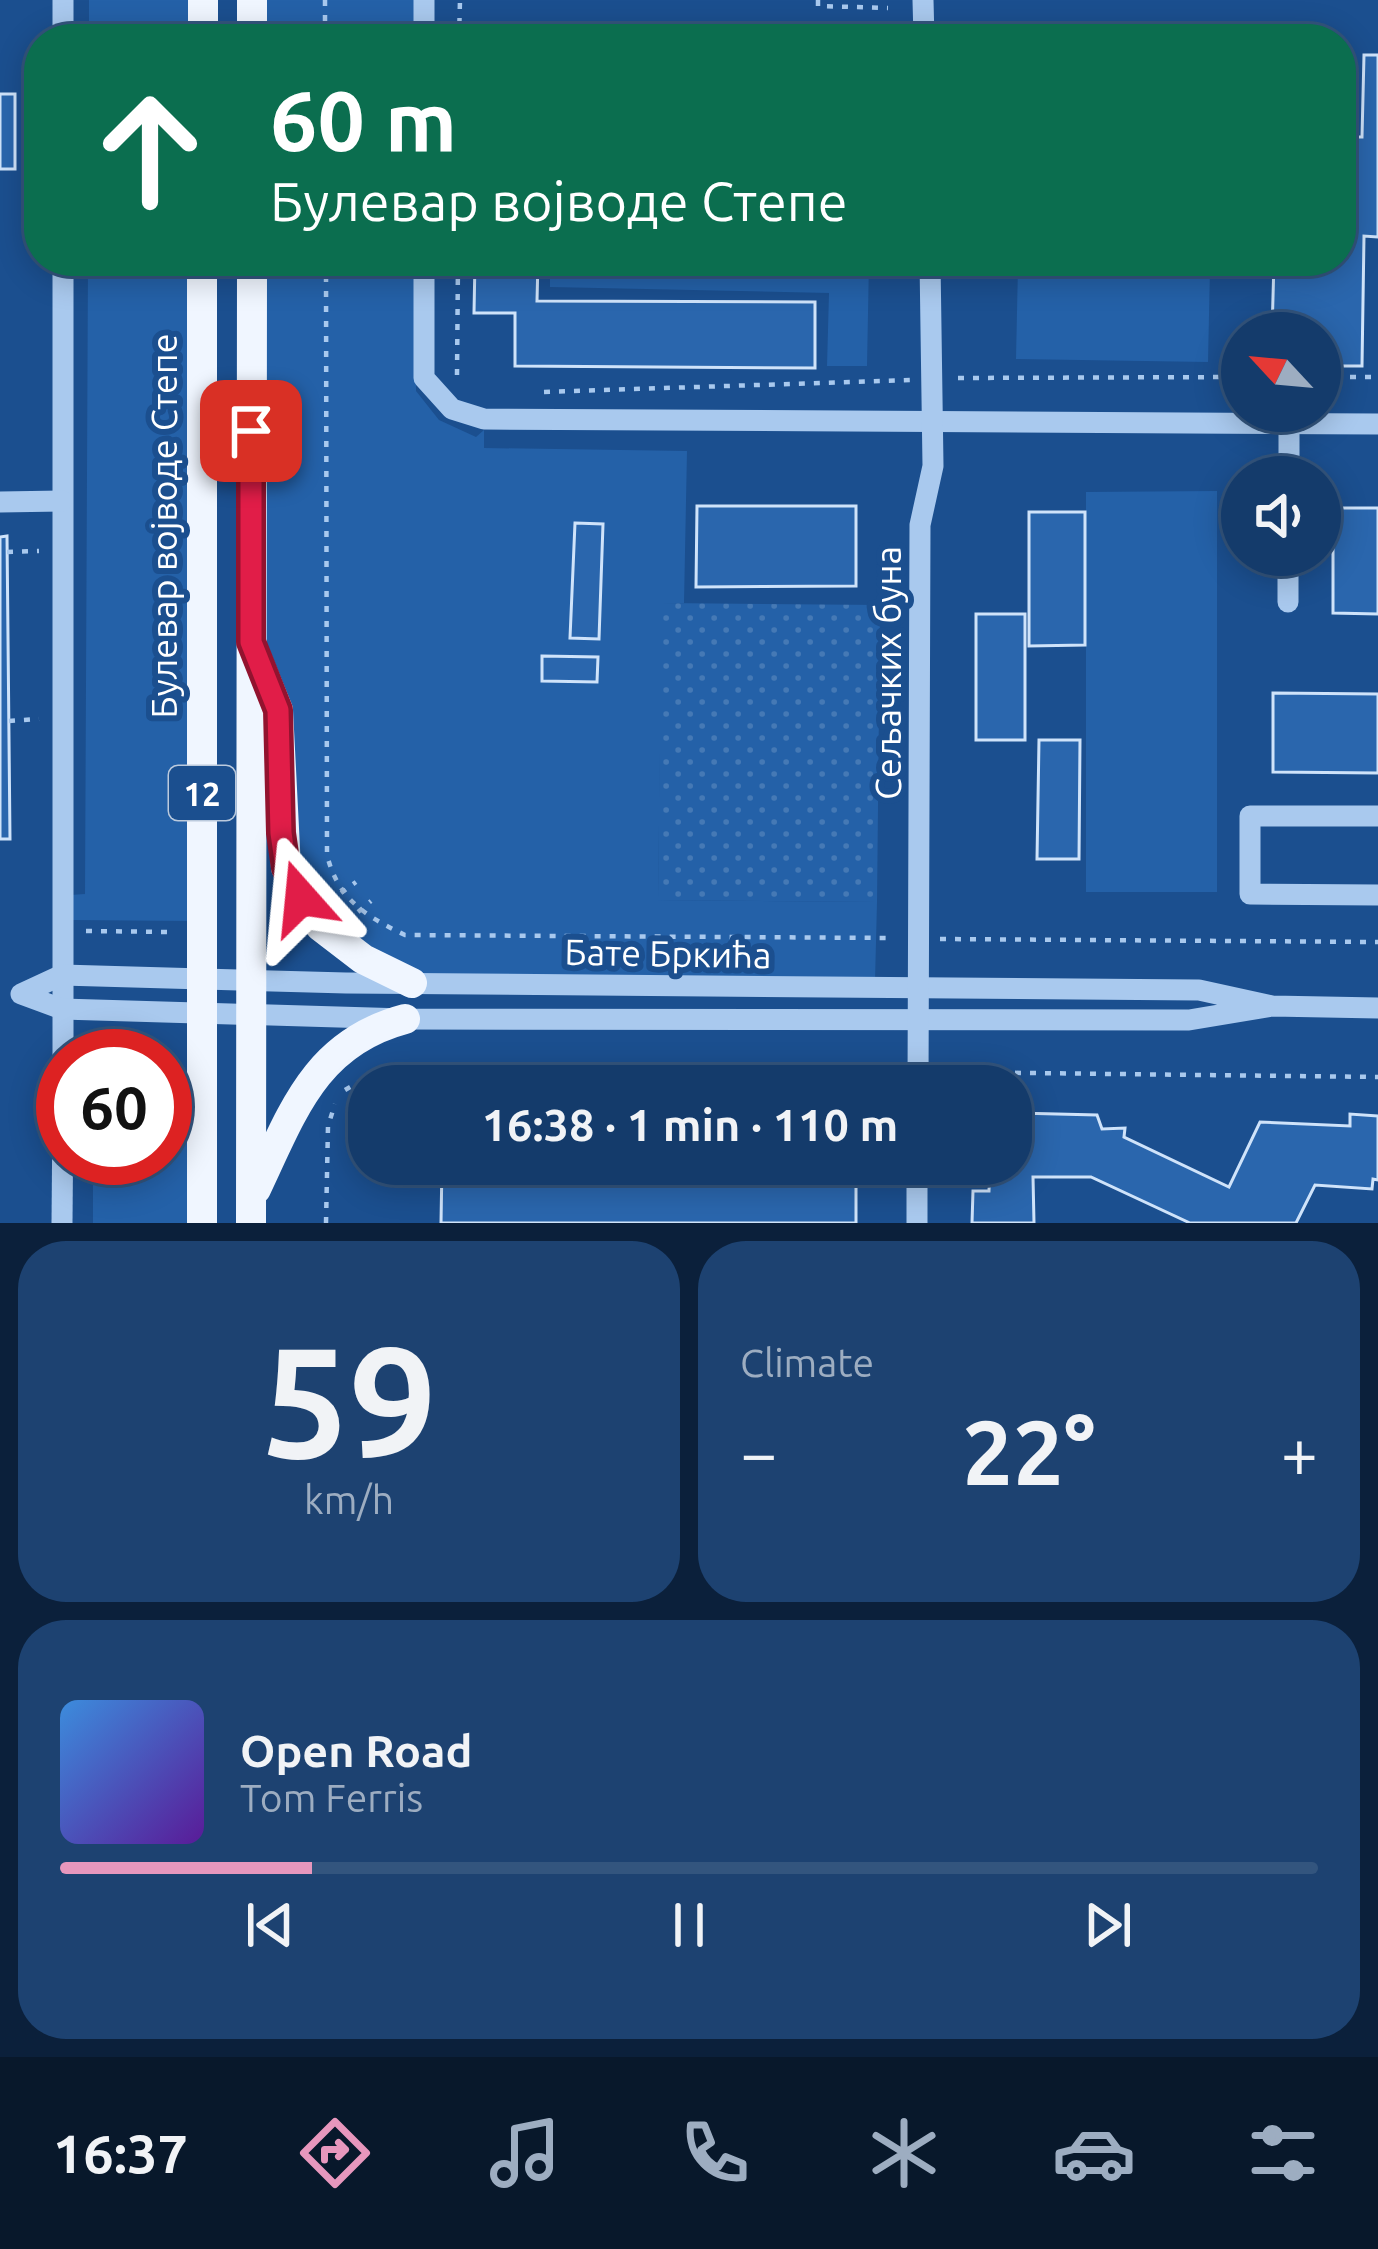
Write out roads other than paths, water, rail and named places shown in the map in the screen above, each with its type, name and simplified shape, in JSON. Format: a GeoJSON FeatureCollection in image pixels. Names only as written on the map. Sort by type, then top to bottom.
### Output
{"type":"FeatureCollection","features":[{"type":"Feature","properties":{"kind":"main road","name":"Булевар војводе Степе"},"geometry":{"type":"LineString","coordinates":[[202,276],[202,1223]]}},
{"type":"Feature","properties":{"kind":"main road","name":"12"},"geometry":{"type":"LineString","coordinates":[[251,1211],[252,276]]}},
{"type":"Feature","properties":{"kind":"main road"},"geometry":{"type":"LineString","coordinates":[[251,642],[278,710],[286,868],[320,926],[363,958],[412,983]]}},
{"type":"Feature","properties":{"kind":"main road"},"geometry":{"type":"LineString","coordinates":[[251,1211],[322,1066],[353,1038],[405,1019]]}},
{"type":"Feature","properties":{"kind":"street"},"geometry":{"type":"LineString","coordinates":[[62,1029],[63,276]]}},
{"type":"Feature","properties":{"kind":"street"},"geometry":{"type":"LineString","coordinates":[[424,276],[424,378],[452,409],[484,419],[1221,424]]}},
{"type":"Feature","properties":{"kind":"street","name":"Сељачких буна"},"geometry":{"type":"LineString","coordinates":[[918,1065],[920,525],[933,466],[930,276]]}},
{"type":"Feature","properties":{"kind":"street"},"geometry":{"type":"LineString","coordinates":[[1341,424],[1378,424]]}},
{"type":"Feature","properties":{"kind":"street"},"geometry":{"type":"LineString","coordinates":[[0,502],[62,501]]}},
{"type":"Feature","properties":{"kind":"street"},"geometry":{"type":"LineString","coordinates":[[1288,576],[1288,602]]}},
{"type":"Feature","properties":{"kind":"street"},"geometry":{"type":"LineString","coordinates":[[1378,816],[1250,816],[1250,894],[1378,895]]}},
{"type":"Feature","properties":{"kind":"street"},"geometry":{"type":"LineString","coordinates":[[11,994],[62,975]]}},
{"type":"Feature","properties":{"kind":"street","name":"Бате Бркића"},"geometry":{"type":"LineString","coordinates":[[62,975],[1199,990],[1272,1006]]}},
{"type":"Feature","properties":{"kind":"street","name":"Бате Бркића"},"geometry":{"type":"LineString","coordinates":[[11,994],[62,1009],[405,1019],[1189,1021],[1272,1006],[1378,1007]]}},
{"type":"Feature","properties":{"kind":"street"},"geometry":{"type":"LineString","coordinates":[[62,1185],[62,1223]]}},
{"type":"Feature","properties":{"kind":"street"},"geometry":{"type":"LineString","coordinates":[[917,1185],[917,1223]]}}]}
